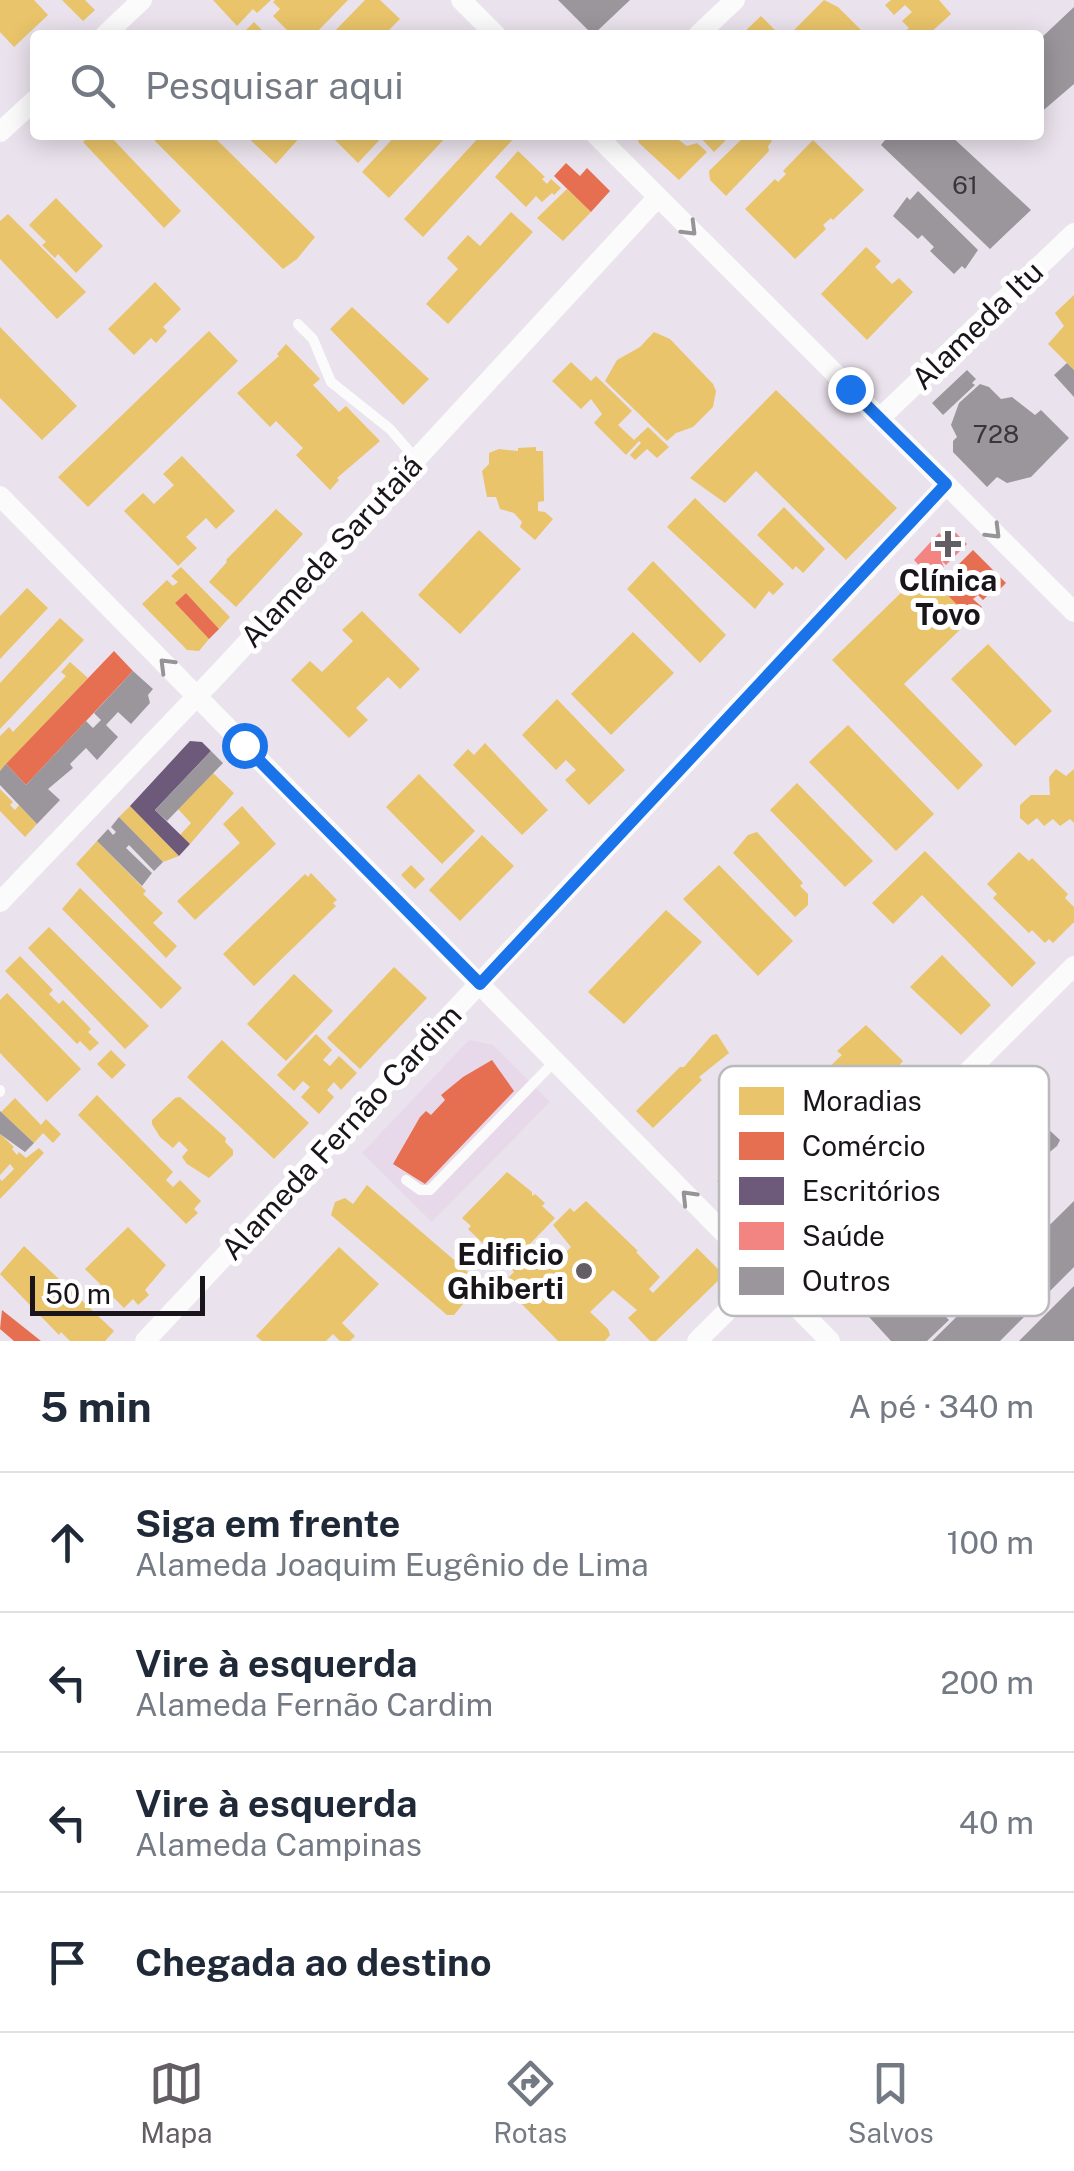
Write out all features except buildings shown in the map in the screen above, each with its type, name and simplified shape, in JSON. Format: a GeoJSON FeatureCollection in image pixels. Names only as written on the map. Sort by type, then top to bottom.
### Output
{"type":"FeatureCollection","features":[{"type":"Feature","properties":{"kind":"street"},"geometry":{"type":"LineString","coordinates":[[110,30],[142,0]]}},
{"type":"Feature","properties":{"kind":"street"},"geometry":{"type":"LineString","coordinates":[[460,0],[491,30]]}},
{"type":"Feature","properties":{"kind":"street"},"geometry":{"type":"LineString","coordinates":[[703,30],[735,0]]}},
{"type":"Feature","properties":{"kind":"street"},"geometry":{"type":"LineString","coordinates":[[0,132],[30,105]]}},
{"type":"Feature","properties":{"kind":"street"},"geometry":{"type":"LineString","coordinates":[[601,140],[1074,612]]}},
{"type":"Feature","properties":{"kind":"street","name":"Alameda Sarutaiá"},"geometry":{"type":"LineString","coordinates":[[0,902],[197,696],[658,197]]}},
{"type":"Feature","properties":{"kind":"street","name":"Alameda Itu"},"geometry":{"type":"LineString","coordinates":[[880,418],[1074,233]]}},
{"type":"Feature","properties":{"kind":"street","name":"Alameda Fernão Cardim"},"geometry":{"type":"LineString","coordinates":[[145,1341],[946,484]]}},
{"type":"Feature","properties":{"kind":"street"},"geometry":{"type":"LineString","coordinates":[[0,496],[719,1228]]}},
{"type":"Feature","properties":{"kind":"street"},"geometry":{"type":"LineString","coordinates":[[973,1066],[1074,966]]}},
{"type":"Feature","properties":{"kind":"street"},"geometry":{"type":"LineString","coordinates":[[697,1341],[722,1316]]}},
{"type":"Feature","properties":{"kind":"street"},"geometry":{"type":"LineString","coordinates":[[805,1316],[830,1341]]}},
{"type":"Feature","properties":{"kind":"lane"},"geometry":{"type":"LineString","coordinates":[[298,324],[314,339],[331,382],[390,430],[416,459]]}},
{"type":"Feature","properties":{"kind":"lane"},"geometry":{"type":"LineString","coordinates":[[406,1180],[420,1190],[430,1190],[555,1061]]}},
{"type":"Feature","properties":{"kind":"shaded area"},"geometry":{"type":"Polygon","coordinates":[[[469,1040],[493,1045],[550,1102],[432,1222],[362,1153],[469,1040]]]}},
{"type":"Feature","properties":{"kind":"place","name":"Clínica Tovo"},"geometry":{"type":"Point","coordinates":[948,544]}},
{"type":"Feature","properties":{"kind":"place","name":"Edificio Ghiberti"},"geometry":{"type":"Point","coordinates":[584,1271]}},
{"type":"Feature","properties":{"kind":"route"},"geometry":{"type":"LineString","coordinates":[[244,745],[480,984],[946,484],[850,389]]}}]}
